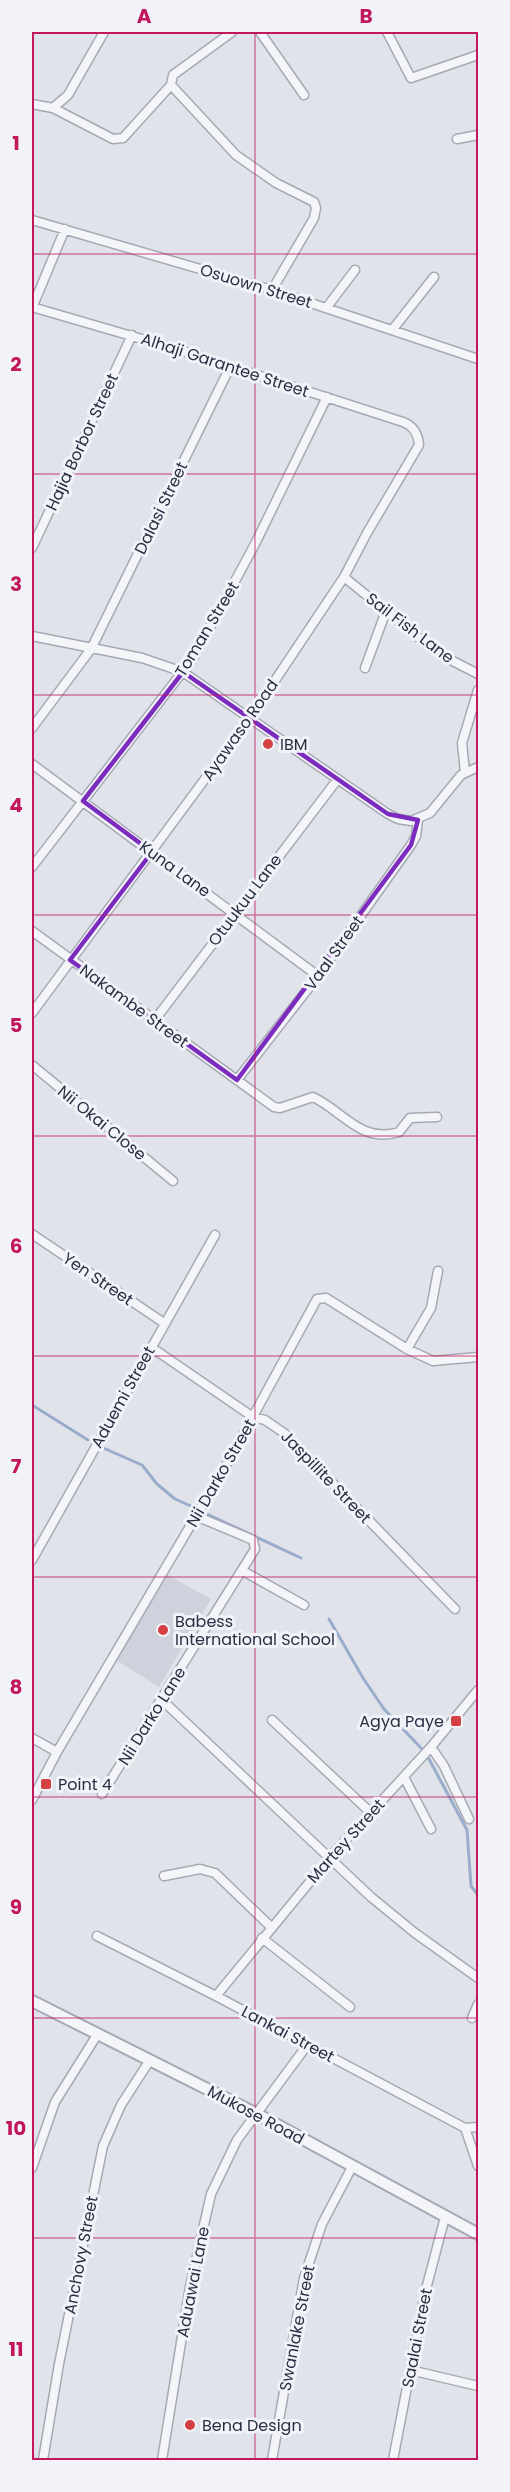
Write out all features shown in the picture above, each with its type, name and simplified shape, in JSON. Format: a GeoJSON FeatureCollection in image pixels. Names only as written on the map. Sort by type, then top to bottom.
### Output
{"type":"FeatureCollection","features":[{"type":"Feature","properties":{"kind":"street"},"geometry":{"type":"LineString","coordinates":[[53,108],[68,95],[104,32]]}},
{"type":"Feature","properties":{"kind":"street"},"geometry":{"type":"LineString","coordinates":[[32,104],[53,108],[118,140],[123,138],[171,85],[173,75],[232,32]]}},
{"type":"Feature","properties":{"kind":"street"},"geometry":{"type":"LineString","coordinates":[[260,32],[304,95]]}},
{"type":"Feature","properties":{"kind":"street"},"geometry":{"type":"LineString","coordinates":[[387,32],[411,78],[478,55]]}},
{"type":"Feature","properties":{"kind":"street"},"geometry":{"type":"LineString","coordinates":[[171,85],[236,156],[276,183],[314,202],[316,208],[314,218],[272,290]]}},
{"type":"Feature","properties":{"kind":"street"},"geometry":{"type":"LineString","coordinates":[[457,139],[478,135]]}},
{"type":"Feature","properties":{"kind":"street","name":"Osuown Street"},"geometry":{"type":"LineString","coordinates":[[32,220],[327,307],[478,359]]}},
{"type":"Feature","properties":{"kind":"street"},"geometry":{"type":"LineString","coordinates":[[32,308],[65,229]]}},
{"type":"Feature","properties":{"kind":"street"},"geometry":{"type":"LineString","coordinates":[[327,307],[355,270]]}},
{"type":"Feature","properties":{"kind":"street"},"geometry":{"type":"LineString","coordinates":[[393,329],[434,277]]}},
{"type":"Feature","properties":{"kind":"street","name":"Alhaji Garantee Street"},"geometry":{"type":"LineString","coordinates":[[32,308],[132,335],[403,422],[414,430]]}},
{"type":"Feature","properties":{"kind":"street","name":"Hajia Borbor Street"},"geometry":{"type":"LineString","coordinates":[[32,548],[132,335]]}},
{"type":"Feature","properties":{"kind":"street","name":"Dalasi Street"},"geometry":{"type":"LineString","coordinates":[[32,728],[91,648],[230,367]]}},
{"type":"Feature","properties":{"kind":"street","name":"Toman Street"},"geometry":{"type":"LineString","coordinates":[[32,867],[183,672],[227,598],[327,398]]}},
{"type":"Feature","properties":{"kind":"street","name":"Ayawaso Road"},"geometry":{"type":"LineString","coordinates":[[32,1013],[250,718],[344,577],[367,533],[419,446],[414,430]]}},
{"type":"Feature","properties":{"kind":"street","name":"Sail Fish Lane"},"geometry":{"type":"LineString","coordinates":[[344,577],[447,658],[478,674]]}},
{"type":"Feature","properties":{"kind":"street"},"geometry":{"type":"LineString","coordinates":[[365,668],[386,611]]}},
{"type":"Feature","properties":{"kind":"street"},"geometry":{"type":"LineString","coordinates":[[32,636],[142,658],[183,672],[337,780],[398,819],[418,820],[430,813],[465,772],[478,767]]}},
{"type":"Feature","properties":{"kind":"street"},"geometry":{"type":"LineString","coordinates":[[465,772],[462,742],[478,690]]}},
{"type":"Feature","properties":{"kind":"street","name":"Kuna Lane"},"geometry":{"type":"LineString","coordinates":[[32,764],[318,976]]}},
{"type":"Feature","properties":{"kind":"street","name":"Otuukuu Lane"},"geometry":{"type":"LineString","coordinates":[[154,1021],[337,780]]}},
{"type":"Feature","properties":{"kind":"street","name":"Vaal Street"},"geometry":{"type":"LineString","coordinates":[[237,1080],[318,976],[411,845],[416,836],[418,820]]}},
{"type":"Feature","properties":{"kind":"street","name":"Nakambe Street"},"geometry":{"type":"LineString","coordinates":[[32,931],[277,1108],[313,1097],[353,1126],[368,1133],[396,1134],[402,1131],[410,1118],[437,1117]]}},
{"type":"Feature","properties":{"kind":"street","name":"Nii Okai Close"},"geometry":{"type":"LineString","coordinates":[[32,1065],[173,1181]]}},
{"type":"Feature","properties":{"kind":"street","name":"Yen Street"},"geometry":{"type":"LineString","coordinates":[[32,1234],[164,1323]]}},
{"type":"Feature","properties":{"kind":"street","name":"Aduemi Street"},"geometry":{"type":"LineString","coordinates":[[32,1560],[215,1235]]}},
{"type":"Feature","properties":{"kind":"street"},"geometry":{"type":"LineString","coordinates":[[406,1349],[431,1308],[438,1271]]}},
{"type":"Feature","properties":{"kind":"street","name":"Nii Darko Street"},"geometry":{"type":"LineString","coordinates":[[32,1800],[57,1752],[253,1417],[317,1299],[326,1298],[406,1349],[433,1361],[478,1356]]}},
{"type":"Feature","properties":{"kind":"street","name":"Jaspillite Street"},"geometry":{"type":"LineString","coordinates":[[151,1347],[253,1417],[275,1426],[455,1609]]}},
{"type":"Feature","properties":{"kind":"street","name":"Nii Darko Lane"},"geometry":{"type":"LineString","coordinates":[[102,1794],[255,1549],[253,1540],[197,1515]]}},
{"type":"Feature","properties":{"kind":"street"},"geometry":{"type":"LineString","coordinates":[[243,1571],[304,1605]]}},
{"type":"Feature","properties":{"kind":"street","name":"Martey Street"},"geometry":{"type":"LineString","coordinates":[[216,1996],[331,1856],[431,1747],[478,1690]]}},
{"type":"Feature","properties":{"kind":"street"},"geometry":{"type":"LineString","coordinates":[[162,1700],[331,1856],[371,1897],[406,1926],[478,1978]]}},
{"type":"Feature","properties":{"kind":"street"},"geometry":{"type":"LineString","coordinates":[[272,1720],[370,1812]]}},
{"type":"Feature","properties":{"kind":"street"},"geometry":{"type":"LineString","coordinates":[[32,1738],[57,1752]]}},
{"type":"Feature","properties":{"kind":"street"},"geometry":{"type":"LineString","coordinates":[[431,1747],[444,1766],[469,1819]]}},
{"type":"Feature","properties":{"kind":"street"},"geometry":{"type":"LineString","coordinates":[[404,1777],[431,1829]]}},
{"type":"Feature","properties":{"kind":"street"},"geometry":{"type":"LineString","coordinates":[[164,1876],[200,1869],[215,1873],[271,1927]]}},
{"type":"Feature","properties":{"kind":"street","name":"Lankai Street"},"geometry":{"type":"LineString","coordinates":[[97,1936],[216,1996],[465,2128]]}},
{"type":"Feature","properties":{"kind":"street"},"geometry":{"type":"LineString","coordinates":[[262,1938],[350,2007]]}},
{"type":"Feature","properties":{"kind":"street","name":"Mukose Road"},"geometry":{"type":"LineString","coordinates":[[32,2001],[255,2114],[478,2234]]}},
{"type":"Feature","properties":{"kind":"street"},"geometry":{"type":"LineString","coordinates":[[472,2018],[478,2004]]}},
{"type":"Feature","properties":{"kind":"street"},"geometry":{"type":"LineString","coordinates":[[32,2168],[55,2102],[97,2035]]}},
{"type":"Feature","properties":{"kind":"street","name":"Aduawai Lane"},"geometry":{"type":"LineString","coordinates":[[162,2460],[190,2287],[211,2194],[228,2156],[255,2114],[308,2044]]}},
{"type":"Feature","properties":{"kind":"street","name":"Anchovy Street"},"geometry":{"type":"LineString","coordinates":[[43,2460],[59,2364],[104,2146],[121,2105],[150,2060]]}},
{"type":"Feature","properties":{"kind":"street"},"geometry":{"type":"LineString","coordinates":[[478,2127],[465,2128],[478,2166]]}},
{"type":"Feature","properties":{"kind":"street","name":"Swanlake Street"},"geometry":{"type":"LineString","coordinates":[[272,2460],[304,2278],[322,2224],[352,2167]]}},
{"type":"Feature","properties":{"kind":"street","name":"Saalai Street"},"geometry":{"type":"LineString","coordinates":[[393,2460],[425,2293],[445,2217]]}},
{"type":"Feature","properties":{"kind":"street"},"geometry":{"type":"LineString","coordinates":[[410,2370],[478,2386]]}},
{"type":"Feature","properties":{"kind":"highlighted area"},"geometry":{"type":"Polygon","coordinates":[[[183,672],[388,814],[418,820],[411,845],[237,1080],[70,960],[152,852],[83,801],[183,672]]]}},
{"type":"Feature","properties":{"kind":"shaded area","name":"Babess International School"},"geometry":{"type":"Polygon","coordinates":[[[166,1574],[211,1599],[159,1687],[116,1660],[166,1574]]]}},
{"type":"Feature","properties":{"kind":"waterway"},"geometry":{"type":"LineString","coordinates":[[32,1405],[88,1440]]}},
{"type":"Feature","properties":{"kind":"waterway"},"geometry":{"type":"LineString","coordinates":[[101,1447],[142,1465],[157,1484],[175,1499],[193,1507]]}},
{"type":"Feature","properties":{"kind":"waterway"},"geometry":{"type":"LineString","coordinates":[[207,1514],[301,1558]]}},
{"type":"Feature","properties":{"kind":"waterway"},"geometry":{"type":"LineString","coordinates":[[329,1619],[384,1709],[421,1748]]}},
{"type":"Feature","properties":{"kind":"waterway"},"geometry":{"type":"LineString","coordinates":[[429,1759],[467,1830],[471,1886],[478,1895]]}},
{"type":"Feature","properties":{"kind":"place","name":"IBM"},"geometry":{"type":"Point","coordinates":[268,744]}},
{"type":"Feature","properties":{"kind":"place","name":"Babess International School"},"geometry":{"type":"Point","coordinates":[163,1630]}},
{"type":"Feature","properties":{"kind":"place","name":"Agya Paye"},"geometry":{"type":"Point","coordinates":[456,1721]}},
{"type":"Feature","properties":{"kind":"place","name":"Point 4"},"geometry":{"type":"Point","coordinates":[46,1784]}},
{"type":"Feature","properties":{"kind":"place","name":"Bena Design"},"geometry":{"type":"Point","coordinates":[190,2425]}}]}
